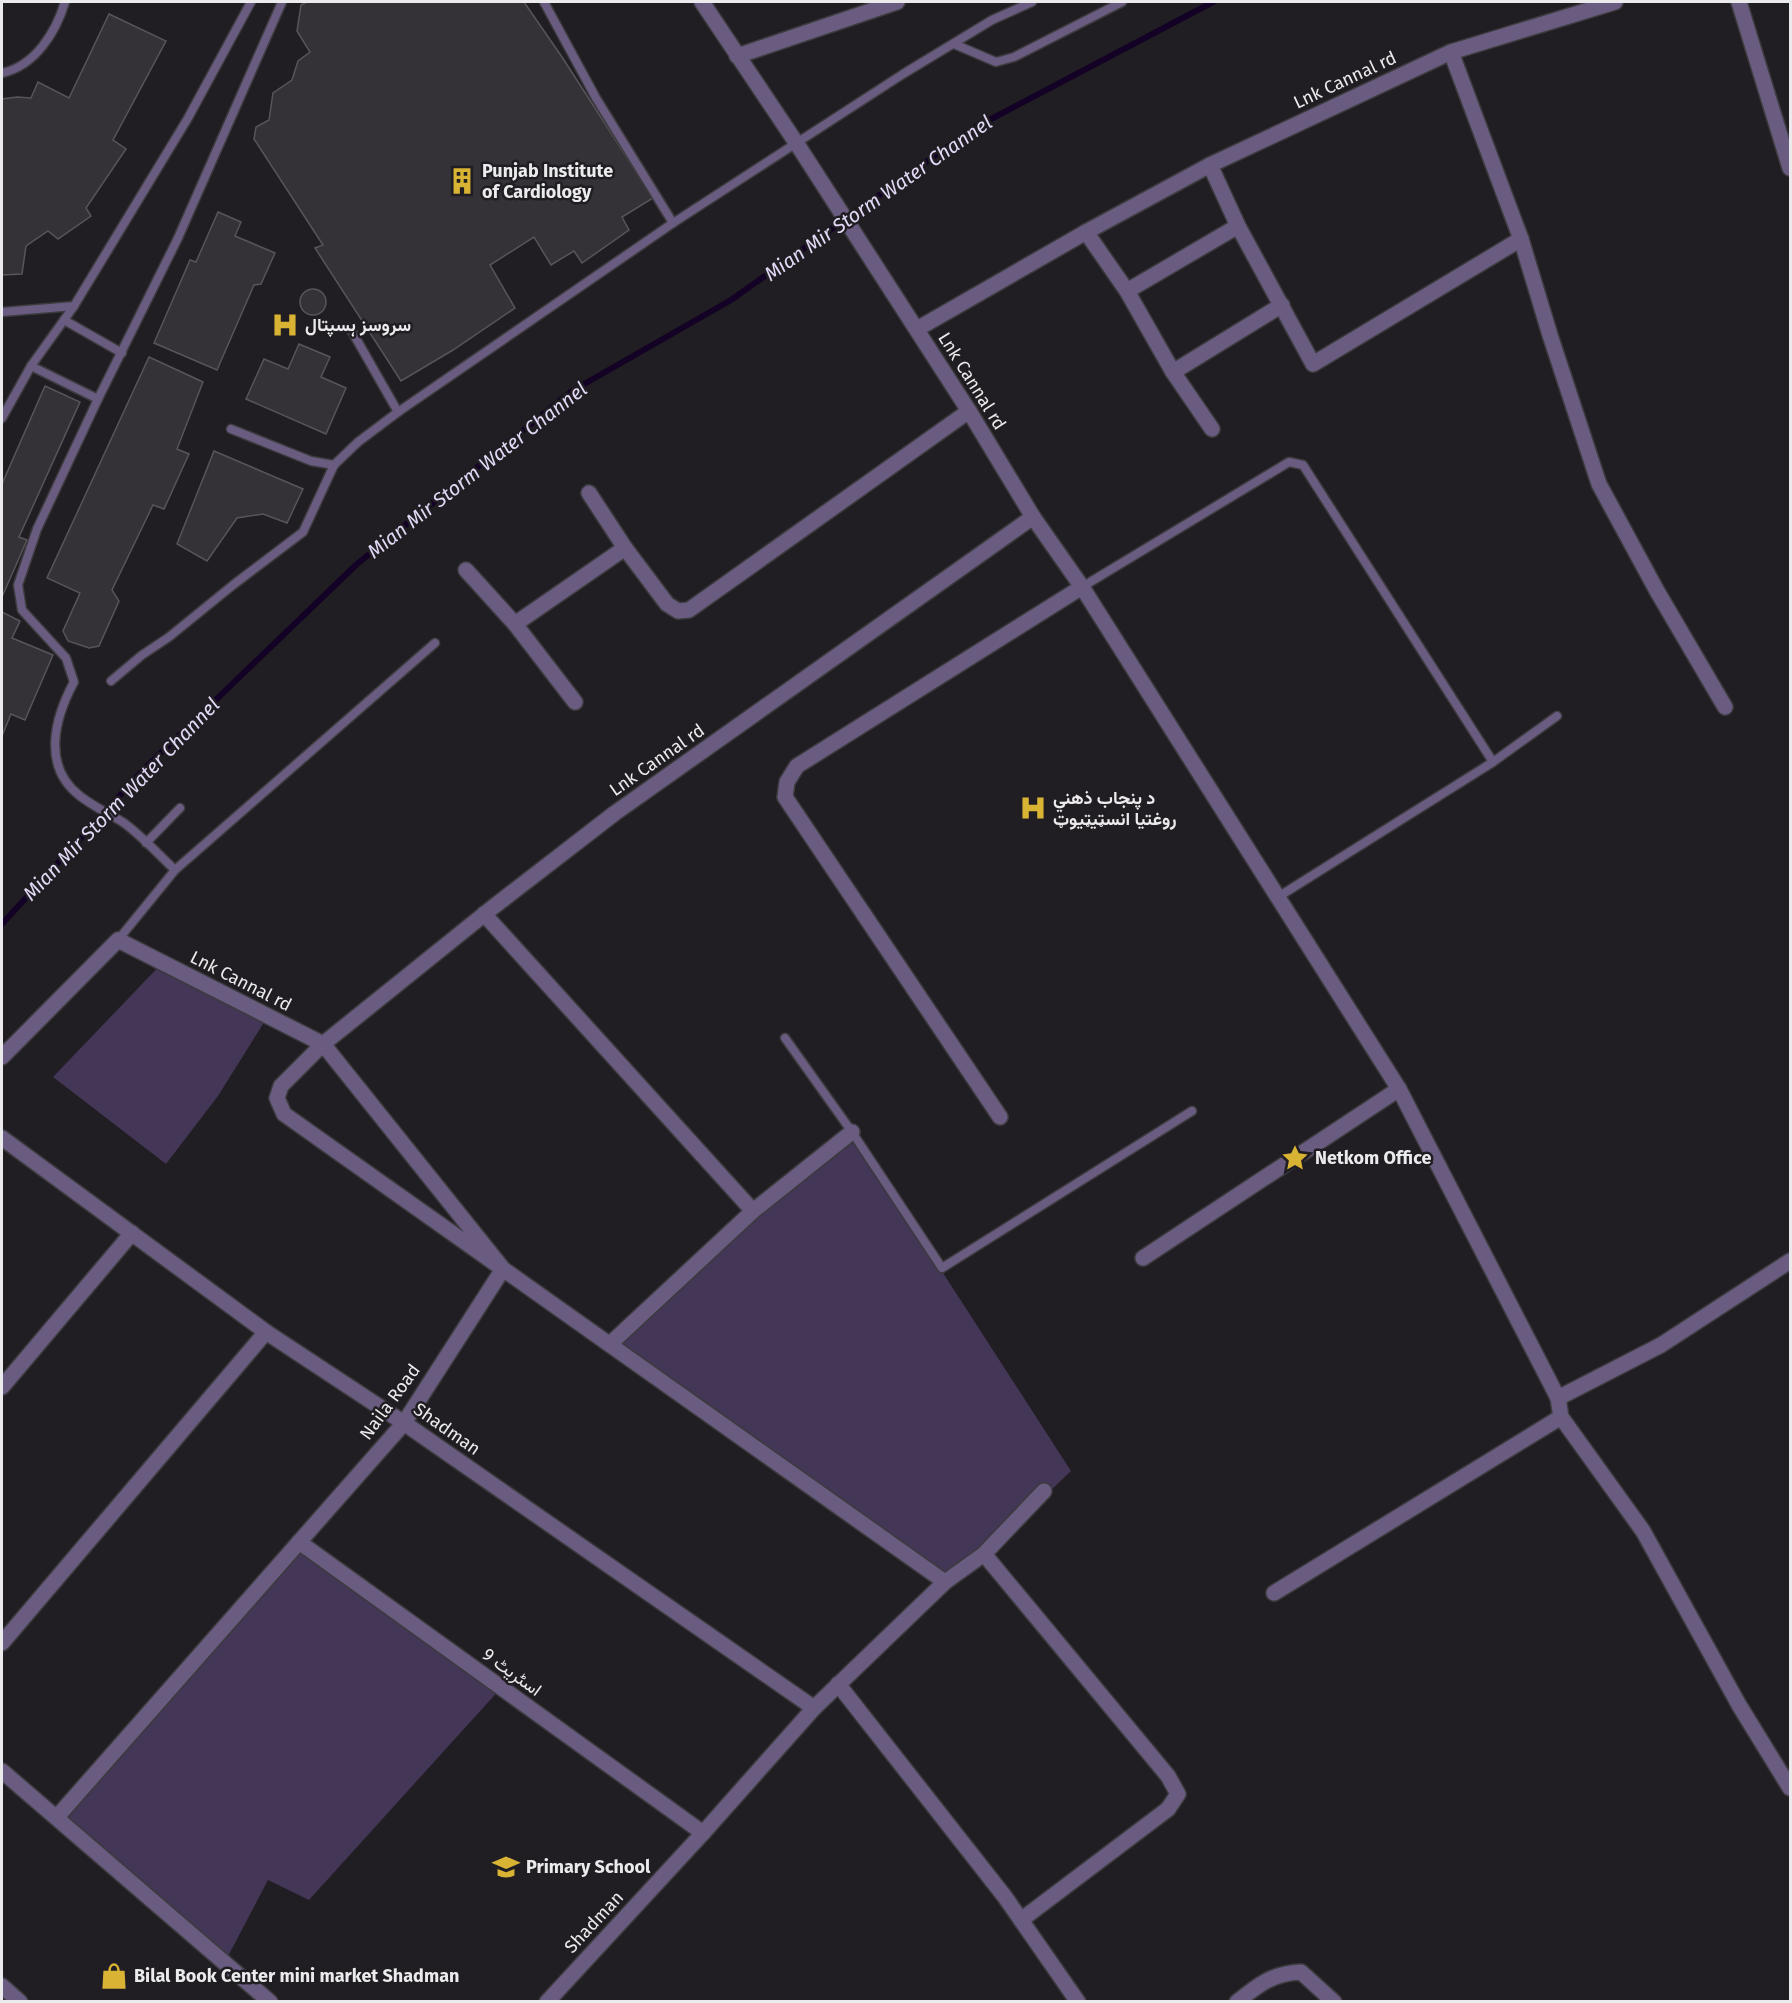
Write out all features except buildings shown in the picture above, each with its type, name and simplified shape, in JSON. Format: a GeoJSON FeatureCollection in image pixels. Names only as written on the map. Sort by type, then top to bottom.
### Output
{"type":"FeatureCollection","features":[{"type":"Feature","properties":{"kind":"street","name":"Lnk Cannal rd"},"geometry":{"type":"LineString","coordinates":[[118,940],[323,1044],[484,914],[615,813],[1033,517],[917,329],[702,2]]}},
{"type":"Feature","properties":{"kind":"street"},"geometry":{"type":"LineString","coordinates":[[737,56],[897,2]]}},
{"type":"Feature","properties":{"kind":"street","name":"Lnk Cannal rd"},"geometry":{"type":"LineString","coordinates":[[917,329],[1086,232],[1210,165],[1451,52],[1615,2]]}},
{"type":"Feature","properties":{"kind":"street"},"geometry":{"type":"LineString","coordinates":[[1739,2],[1791,168]]}},
{"type":"Feature","properties":{"kind":"street"},"geometry":{"type":"LineString","coordinates":[[1451,52],[1521,239],[1599,484],[1656,591],[1725,707]]}},
{"type":"Feature","properties":{"kind":"street"},"geometry":{"type":"LineString","coordinates":[[1210,165],[1239,226],[1312,364],[1521,239]]}},
{"type":"Feature","properties":{"kind":"street"},"geometry":{"type":"LineString","coordinates":[[1128,291],[1239,226]]}},
{"type":"Feature","properties":{"kind":"street"},"geometry":{"type":"LineString","coordinates":[[1086,232],[1128,291],[1173,372],[1212,429]]}},
{"type":"Feature","properties":{"kind":"street"},"geometry":{"type":"LineString","coordinates":[[1173,372],[1282,305]]}},
{"type":"Feature","properties":{"kind":"street"},"geometry":{"type":"LineString","coordinates":[[589,493],[667,604],[678,611],[689,609],[969,411]]}},
{"type":"Feature","properties":{"kind":"street"},"geometry":{"type":"LineString","coordinates":[[1033,517],[1082,587],[1399,1089],[1558,1398],[1561,1417],[1643,1531],[1739,1705],[1791,1788]]}},
{"type":"Feature","properties":{"kind":"street"},"geometry":{"type":"LineString","coordinates":[[515,624],[626,548]]}},
{"type":"Feature","properties":{"kind":"street"},"geometry":{"type":"LineString","coordinates":[[466,570],[515,624],[575,702]]}},
{"type":"Feature","properties":{"kind":"street"},"geometry":{"type":"LineString","coordinates":[[1000,1117],[785,797],[787,782],[797,766],[1082,587]]}},
{"type":"Feature","properties":{"kind":"street"},"geometry":{"type":"LineString","coordinates":[[484,914],[753,1211]]}},
{"type":"Feature","properties":{"kind":"street"},"geometry":{"type":"LineString","coordinates":[[2,1057],[118,940]]}},
{"type":"Feature","properties":{"kind":"street"},"geometry":{"type":"LineString","coordinates":[[503,1269],[323,1044],[281,1086],[277,1098],[284,1114],[945,1582]]}},
{"type":"Feature","properties":{"kind":"street"},"geometry":{"type":"LineString","coordinates":[[1143,1258],[1399,1089]]}},
{"type":"Feature","properties":{"kind":"street"},"geometry":{"type":"LineString","coordinates":[[610,1344],[753,1211],[852,1132]]}},
{"type":"Feature","properties":{"kind":"street","name":"Shadman"},"geometry":{"type":"LineString","coordinates":[[2,1138],[266,1332],[404,1423],[814,1708]]}},
{"type":"Feature","properties":{"kind":"street"},"geometry":{"type":"LineString","coordinates":[[2,1387],[132,1233]]}},
{"type":"Feature","properties":{"kind":"street"},"geometry":{"type":"LineString","coordinates":[[1558,1398],[1661,1345],[1791,1261]]}},
{"type":"Feature","properties":{"kind":"street","name":"Naila Road"},"geometry":{"type":"LineString","coordinates":[[57,1817],[404,1423],[503,1269]]}},
{"type":"Feature","properties":{"kind":"street"},"geometry":{"type":"LineString","coordinates":[[2,1643],[266,1332]]}},
{"type":"Feature","properties":{"kind":"street"},"geometry":{"type":"LineString","coordinates":[[1274,1593],[1561,1417]]}},
{"type":"Feature","properties":{"kind":"street","name":"Shadman"},"geometry":{"type":"LineString","coordinates":[[554,1999],[814,1708],[945,1582],[984,1554],[1044,1491]]}},
{"type":"Feature","properties":{"kind":"street","name":"اسٹریٹ 9"},"geometry":{"type":"LineString","coordinates":[[299,1542],[703,1833]]}},
{"type":"Feature","properties":{"kind":"street"},"geometry":{"type":"LineString","coordinates":[[984,1554],[1168,1776],[1178,1794],[1168,1809],[1021,1920]]}},
{"type":"Feature","properties":{"kind":"street"},"geometry":{"type":"LineString","coordinates":[[838,1684],[1005,1897],[1078,2001]]}},
{"type":"Feature","properties":{"kind":"street"},"geometry":{"type":"LineString","coordinates":[[2,1771],[270,2001]]}},
{"type":"Feature","properties":{"kind":"street"},"geometry":{"type":"LineString","coordinates":[[1237,2001],[1265,1980],[1288,1972],[1301,1972],[1334,2001]]}},
{"type":"Feature","properties":{"kind":"street"},"geometry":{"type":"LineString","coordinates":[[2,1986],[20,2001]]}},
{"type":"Feature","properties":{"kind":"lane"},"geometry":{"type":"LineString","coordinates":[[2,73],[9,72],[38,54],[55,27],[65,2]]}},
{"type":"Feature","properties":{"kind":"lane"},"geometry":{"type":"LineString","coordinates":[[2,418],[31,366],[74,306],[188,118],[251,2]]}},
{"type":"Feature","properties":{"kind":"lane"},"geometry":{"type":"LineString","coordinates":[[176,870],[126,825],[79,796],[62,777],[56,759],[57,728],[62,704],[74,682],[66,658],[22,610],[18,585],[37,529],[98,399],[183,228],[282,2]]}},
{"type":"Feature","properties":{"kind":"lane"},"geometry":{"type":"LineString","coordinates":[[544,2],[596,98],[672,223]]}},
{"type":"Feature","properties":{"kind":"lane"},"geometry":{"type":"LineString","coordinates":[[111,681],[303,532],[334,465],[358,442],[398,412],[672,223],[992,20],[1032,2]]}},
{"type":"Feature","properties":{"kind":"lane"},"geometry":{"type":"LineString","coordinates":[[954,44],[996,62],[1014,57],[1122,2]]}},
{"type":"Feature","properties":{"kind":"lane"},"geometry":{"type":"LineString","coordinates":[[2,312],[74,306]]}},
{"type":"Feature","properties":{"kind":"lane"},"geometry":{"type":"LineString","coordinates":[[64,320],[122,353]]}},
{"type":"Feature","properties":{"kind":"lane"},"geometry":{"type":"LineString","coordinates":[[350,328],[398,412]]}},
{"type":"Feature","properties":{"kind":"lane"},"geometry":{"type":"LineString","coordinates":[[31,366],[98,399]]}},
{"type":"Feature","properties":{"kind":"lane"},"geometry":{"type":"LineString","coordinates":[[231,429],[311,461],[334,465]]}},
{"type":"Feature","properties":{"kind":"lane"},"geometry":{"type":"LineString","coordinates":[[1082,587],[1289,462],[1303,465],[1493,762]]}},
{"type":"Feature","properties":{"kind":"lane"},"geometry":{"type":"LineString","coordinates":[[118,940],[176,870],[435,643]]}},
{"type":"Feature","properties":{"kind":"lane"},"geometry":{"type":"LineString","coordinates":[[1278,897],[1493,762],[1557,716]]}},
{"type":"Feature","properties":{"kind":"lane"},"geometry":{"type":"LineString","coordinates":[[146,843],[180,808]]}},
{"type":"Feature","properties":{"kind":"lane"},"geometry":{"type":"LineString","coordinates":[[785,1038],[852,1132],[942,1268],[1192,1111]]}},
{"type":"Feature","properties":{"kind":"shaded area"},"geometry":{"type":"Polygon","coordinates":[[[166,959],[268,1016],[218,1096],[166,1164],[53,1077],[166,959]]]}},
{"type":"Feature","properties":{"kind":"shaded area"},"geometry":{"type":"Polygon","coordinates":[[[852,1132],[1071,1471],[985,1554],[945,1582],[610,1344],[852,1132]]]}},
{"type":"Feature","properties":{"kind":"shaded area"},"geometry":{"type":"Polygon","coordinates":[[[299,1542],[501,1688],[309,1900],[268,1880],[225,1962],[57,1817],[299,1542]]]}},
{"type":"Feature","properties":{"kind":"waterway","name":"Mian Mir Storm Water Channel"},"geometry":{"type":"LineString","coordinates":[[2,924],[144,769],[357,564],[572,391],[731,300],[974,128],[1213,2]]}},
{"type":"Feature","properties":{"kind":"place","name":"Punjab Institute of Cardiology"},"geometry":{"type":"Point","coordinates":[462,181]}},
{"type":"Feature","properties":{"kind":"place","name":"سروسز ہسپتال"},"geometry":{"type":"Point","coordinates":[285,325]}},
{"type":"Feature","properties":{"kind":"place","name":"د پنجاب ذهني روغتیا انسټیټیوټ"},"geometry":{"type":"Point","coordinates":[1033,808]}},
{"type":"Feature","properties":{"kind":"place","name":"Netkom Office"},"geometry":{"type":"Point","coordinates":[1295,1158]}},
{"type":"Feature","properties":{"kind":"place","name":"Primary School"},"geometry":{"type":"Point","coordinates":[506,1867]}},
{"type":"Feature","properties":{"kind":"place","name":"Bilal Book Center mini market Shadman"},"geometry":{"type":"Point","coordinates":[114,1976]}}]}
